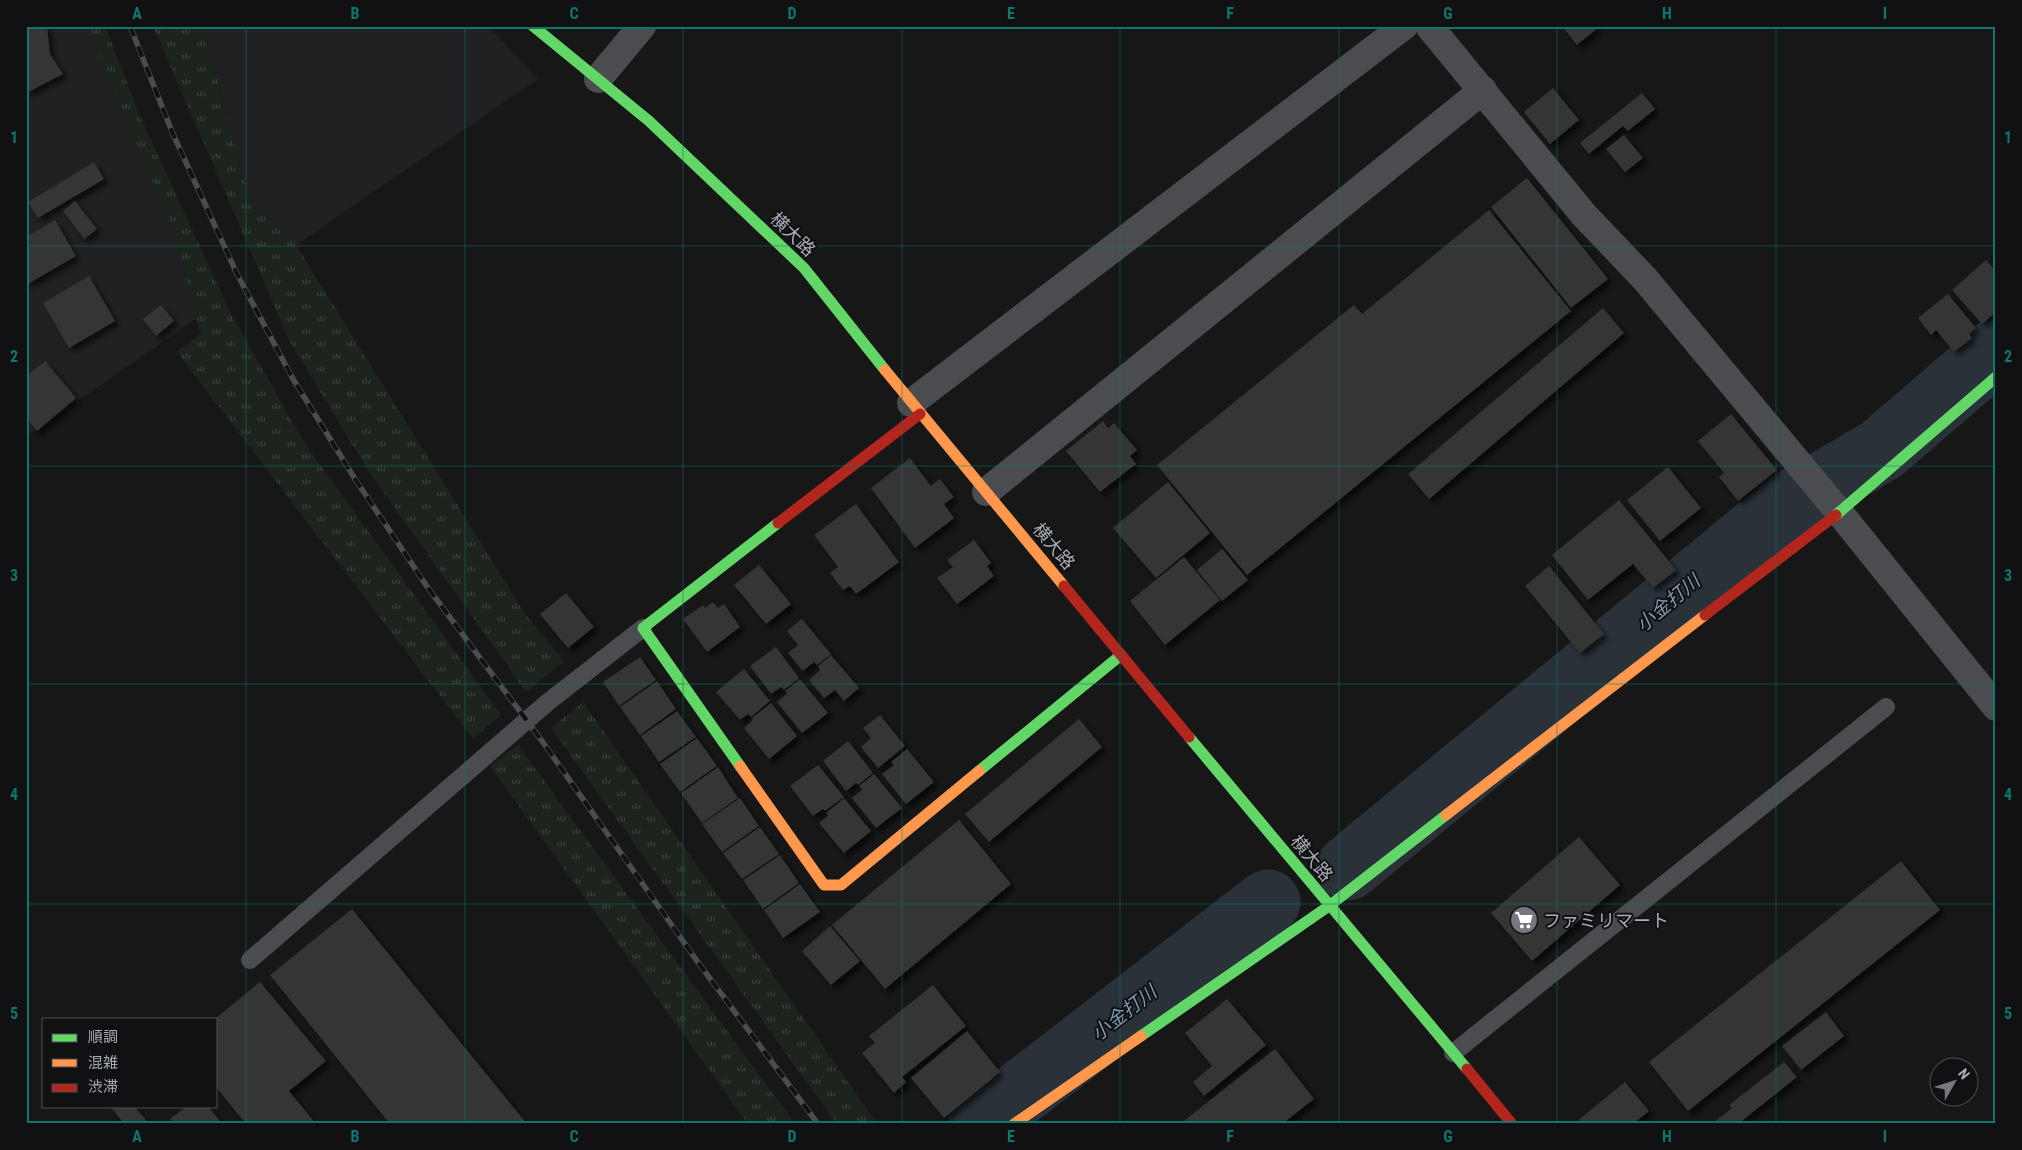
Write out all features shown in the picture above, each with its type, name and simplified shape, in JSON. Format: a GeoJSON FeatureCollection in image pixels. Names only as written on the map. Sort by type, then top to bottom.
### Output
{"type":"FeatureCollection","features":[{"type":"Feature","properties":{"kind":"street","name":"横大路"},"geometry":{"type":"LineString","coordinates":[[533,26],[649,121],[804,268],[915,409],[1512,1124]]}},
{"type":"Feature","properties":{"kind":"street"},"geometry":{"type":"LineString","coordinates":[[598,79],[642,26]]}},
{"type":"Feature","properties":{"kind":"street"},"geometry":{"type":"LineString","coordinates":[[1121,655],[841,885],[824,886],[644,628],[915,409],[1404,26]]}},
{"type":"Feature","properties":{"kind":"street"},"geometry":{"type":"LineString","coordinates":[[1430,26],[1584,215],[1644,279],[1840,512],[1996,707]]}},
{"type":"Feature","properties":{"kind":"street"},"geometry":{"type":"LineString","coordinates":[[986,492],[1483,90]]}},
{"type":"Feature","properties":{"kind":"street"},"geometry":{"type":"LineString","coordinates":[[1014,1124],[1330,906],[1840,512],[1996,377]]}},
{"type":"Feature","properties":{"kind":"lane"},"geometry":{"type":"LineString","coordinates":[[250,960],[548,702],[644,628]]}},
{"type":"Feature","properties":{"kind":"lane"},"geometry":{"type":"LineString","coordinates":[[1453,1053],[1886,706]]}},
{"type":"Feature","properties":{"kind":"shaded area"},"geometry":{"type":"Polygon","coordinates":[[[26,26],[86,26],[172,227],[197,318],[26,437],[26,26]]]}},
{"type":"Feature","properties":{"kind":"shaded area"},"geometry":{"type":"Polygon","coordinates":[[[200,26],[488,26],[538,79],[296,245],[249,198],[204,32],[200,26]]]}},
{"type":"Feature","properties":{"kind":"green space"},"geometry":{"type":"Polygon","coordinates":[[[86,26],[105,26],[140,116],[231,314],[305,444],[501,715],[473,739],[177,352],[201,334],[172,227],[86,26]]]}},
{"type":"Feature","properties":{"kind":"green space"},"geometry":{"type":"Polygon","coordinates":[[[153,26],[200,26],[204,32],[249,198],[296,245],[525,614],[564,661],[526,692],[369,472],[290,342],[153,26]]]}},
{"type":"Feature","properties":{"kind":"green space"},"geometry":{"type":"Polygon","coordinates":[[[583,702],[877,1124],[837,1124],[551,728],[583,702]]]}},
{"type":"Feature","properties":{"kind":"green space"},"geometry":{"type":"Polygon","coordinates":[[[518,745],[795,1124],[748,1124],[490,766],[518,745]]]}},
{"type":"Feature","properties":{"kind":"building"},"geometry":{"type":"Polygon","coordinates":[[[26,26],[47,26],[50,54],[63,74],[26,93],[26,26]]]}},
{"type":"Feature","properties":{"kind":"building"},"geometry":{"type":"Polygon","coordinates":[[[1562,26],[1600,26],[1577,45],[1562,26]]]}},
{"type":"Feature","properties":{"kind":"building"},"geometry":{"type":"Polygon","coordinates":[[[1553,88],[1579,120],[1550,144],[1524,112],[1553,88]]]}},
{"type":"Feature","properties":{"kind":"building"},"geometry":{"type":"Polygon","coordinates":[[[1642,93],[1655,109],[1628,131],[1623,126],[1589,154],[1580,143],[1642,93]]]}},
{"type":"Feature","properties":{"kind":"building"},"geometry":{"type":"Polygon","coordinates":[[[1624,135],[1643,158],[1625,172],[1606,149],[1624,135]]]}},
{"type":"Feature","properties":{"kind":"building"},"geometry":{"type":"Polygon","coordinates":[[[94,162],[104,179],[38,218],[28,202],[94,162]]]}},
{"type":"Feature","properties":{"kind":"building"},"geometry":{"type":"Polygon","coordinates":[[[1527,178],[1608,279],[1571,308],[1491,207],[1527,178]]]}},
{"type":"Feature","properties":{"kind":"building"},"geometry":{"type":"Polygon","coordinates":[[[75,201],[97,229],[84,239],[63,211],[75,201]]]}},
{"type":"Feature","properties":{"kind":"building"},"geometry":{"type":"Polygon","coordinates":[[[1489,210],[1571,311],[1247,575],[1157,465],[1354,305],[1362,314],[1489,210]]]}},
{"type":"Feature","properties":{"kind":"building"},"geometry":{"type":"Polygon","coordinates":[[[55,220],[76,256],[26,285],[26,237],[55,220]]]}},
{"type":"Feature","properties":{"kind":"building"},"geometry":{"type":"Polygon","coordinates":[[[1986,260],[1996,271],[1996,314],[1982,324],[1952,290],[1986,260]]]}},
{"type":"Feature","properties":{"kind":"building"},"geometry":{"type":"Polygon","coordinates":[[[89,276],[115,321],[69,348],[43,303],[89,276]]]}},
{"type":"Feature","properties":{"kind":"building"},"geometry":{"type":"Polygon","coordinates":[[[1948,294],[1976,328],[1969,334],[1972,338],[1954,352],[1936,330],[1931,335],[1918,318],[1948,294]]]}},
{"type":"Feature","properties":{"kind":"building"},"geometry":{"type":"Polygon","coordinates":[[[161,305],[174,321],[156,336],[143,319],[161,305]]]}},
{"type":"Feature","properties":{"kind":"building"},"geometry":{"type":"Polygon","coordinates":[[[1603,308],[1624,333],[1429,499],[1408,474],[1603,308]]]}},
{"type":"Feature","properties":{"kind":"building"},"geometry":{"type":"Polygon","coordinates":[[[45,361],[76,398],[37,431],[26,418],[26,376],[45,361]]]}},
{"type":"Feature","properties":{"kind":"building"},"geometry":{"type":"Polygon","coordinates":[[[1731,414],[1777,470],[1738,501],[1719,477],[1724,473],[1698,441],[1731,414]]]}},
{"type":"Feature","properties":{"kind":"building"},"geometry":{"type":"Polygon","coordinates":[[[1103,421],[1108,428],[1114,423],[1137,450],[1130,456],[1136,464],[1100,492],[1066,451],[1103,421]]]}},
{"type":"Feature","properties":{"kind":"building"},"geometry":{"type":"Polygon","coordinates":[[[910,458],[931,486],[940,479],[954,497],[944,504],[954,518],[915,548],[871,488],[910,458]]]}},
{"type":"Feature","properties":{"kind":"building"},"geometry":{"type":"Polygon","coordinates":[[[1668,467],[1701,508],[1660,541],[1627,500],[1668,467]]]}},
{"type":"Feature","properties":{"kind":"building"},"geometry":{"type":"Polygon","coordinates":[[[1168,482],[1210,533],[1156,578],[1113,528],[1168,482]]]}},
{"type":"Feature","properties":{"kind":"building"},"geometry":{"type":"Polygon","coordinates":[[[1619,500],[1676,570],[1653,588],[1633,564],[1588,600],[1552,555],[1619,500]]]}},
{"type":"Feature","properties":{"kind":"building"},"geometry":{"type":"Polygon","coordinates":[[[856,504],[899,562],[856,594],[850,586],[843,590],[830,573],[838,567],[814,535],[856,504]]]}},
{"type":"Feature","properties":{"kind":"building"},"geometry":{"type":"Polygon","coordinates":[[[974,540],[991,563],[987,566],[994,576],[957,604],[937,578],[953,567],[947,560],[974,540]]]}},
{"type":"Feature","properties":{"kind":"building"},"geometry":{"type":"Polygon","coordinates":[[[1222,549],[1248,580],[1222,601],[1197,570],[1222,549]]]}},
{"type":"Feature","properties":{"kind":"building"},"geometry":{"type":"Polygon","coordinates":[[[1184,557],[1220,600],[1165,645],[1130,601],[1184,557]]]}},
{"type":"Feature","properties":{"kind":"building"},"geometry":{"type":"Polygon","coordinates":[[[759,565],[791,604],[766,624],[734,585],[759,565]]]}},
{"type":"Feature","properties":{"kind":"building"},"geometry":{"type":"Polygon","coordinates":[[[1549,566],[1604,634],[1580,653],[1525,586],[1549,566]]]}},
{"type":"Feature","properties":{"kind":"building"},"geometry":{"type":"Polygon","coordinates":[[[566,593],[594,627],[568,648],[540,614],[566,593]]]}},
{"type":"Feature","properties":{"kind":"building"},"geometry":{"type":"Polygon","coordinates":[[[713,602],[718,608],[724,604],[740,627],[707,652],[683,619],[703,605],[705,608],[713,602]]]}},
{"type":"Feature","properties":{"kind":"building"},"geometry":{"type":"Polygon","coordinates":[[[802,619],[831,654],[817,665],[814,662],[803,671],[788,653],[798,645],[787,631],[802,619]]]}},
{"type":"Feature","properties":{"kind":"building"},"geometry":{"type":"Polygon","coordinates":[[[776,647],[799,678],[784,690],[781,687],[771,694],[750,666],[776,647]]]}},
{"type":"Feature","properties":{"kind":"building"},"geometry":{"type":"Polygon","coordinates":[[[831,655],[859,688],[844,701],[835,690],[824,698],[809,680],[820,670],[818,666],[831,655]]]}},
{"type":"Feature","properties":{"kind":"building"},"geometry":{"type":"Polygon","coordinates":[[[640,657],[656,680],[619,706],[603,682],[640,657]]]}},
{"type":"Feature","properties":{"kind":"building"},"geometry":{"type":"Polygon","coordinates":[[[744,669],[770,701],[751,717],[748,714],[740,720],[716,692],[744,669]]]}},
{"type":"Feature","properties":{"kind":"building"},"geometry":{"type":"Polygon","coordinates":[[[800,679],[828,713],[802,733],[777,702],[787,694],[785,691],[800,679]]]}},
{"type":"Feature","properties":{"kind":"building"},"geometry":{"type":"Polygon","coordinates":[[[657,681],[676,709],[640,735],[620,707],[657,681]]]}},
{"type":"Feature","properties":{"kind":"building"},"geometry":{"type":"Polygon","coordinates":[[[771,703],[797,736],[769,759],[744,728],[753,720],[752,718],[771,703]]]}},
{"type":"Feature","properties":{"kind":"building"},"geometry":{"type":"Polygon","coordinates":[[[677,711],[696,737],[659,762],[641,736],[677,711]]]}},
{"type":"Feature","properties":{"kind":"building"},"geometry":{"type":"Polygon","coordinates":[[[880,715],[905,746],[878,768],[861,747],[871,738],[863,728],[880,715]]]}},
{"type":"Feature","properties":{"kind":"building"},"geometry":{"type":"Polygon","coordinates":[[[1079,719],[1102,747],[989,842],[965,814],[1079,719]]]}},
{"type":"Feature","properties":{"kind":"building"},"geometry":{"type":"Polygon","coordinates":[[[697,738],[717,766],[680,792],[660,764],[697,738]]]}},
{"type":"Feature","properties":{"kind":"building"},"geometry":{"type":"Polygon","coordinates":[[[848,741],[873,773],[858,785],[856,783],[846,791],[823,761],[848,741]]]}},
{"type":"Feature","properties":{"kind":"building"},"geometry":{"type":"Polygon","coordinates":[[[907,749],[934,782],[906,804],[882,774],[894,765],[891,762],[907,749]]]}},
{"type":"Feature","properties":{"kind":"building"},"geometry":{"type":"Polygon","coordinates":[[[818,765],[844,797],[825,811],[823,809],[813,816],[790,786],[818,765]]]}},
{"type":"Feature","properties":{"kind":"building"},"geometry":{"type":"Polygon","coordinates":[[[718,767],[738,798],[702,823],[681,793],[718,767]]]}},
{"type":"Feature","properties":{"kind":"building"},"geometry":{"type":"Polygon","coordinates":[[[874,774],[902,808],[876,828],[852,798],[862,790],[859,786],[874,774]]]}},
{"type":"Feature","properties":{"kind":"building"},"geometry":{"type":"Polygon","coordinates":[[[740,798],[759,826],[722,852],[702,824],[740,798]]]}},
{"type":"Feature","properties":{"kind":"building"},"geometry":{"type":"Polygon","coordinates":[[[844,798],[871,831],[844,853],[819,823],[828,816],[826,813],[844,798]]]}},
{"type":"Feature","properties":{"kind":"building"},"geometry":{"type":"Polygon","coordinates":[[[959,820],[1011,884],[885,989],[832,925],[959,820]]]}},
{"type":"Feature","properties":{"kind":"building"},"geometry":{"type":"Polygon","coordinates":[[[760,827],[779,854],[742,879],[723,853],[760,827]]]}},
{"type":"Feature","properties":{"kind":"building"},"geometry":{"type":"Polygon","coordinates":[[[1579,837],[1620,885],[1532,961],[1491,913],[1579,837]]]}},
{"type":"Feature","properties":{"kind":"building"},"geometry":{"type":"Polygon","coordinates":[[[780,855],[799,883],[763,909],[743,880],[780,855]]]}},
{"type":"Feature","properties":{"kind":"building"},"geometry":{"type":"Polygon","coordinates":[[[1901,861],[1940,910],[1688,1111],[1649,1062],[1901,861]]]}},
{"type":"Feature","properties":{"kind":"building"},"geometry":{"type":"Polygon","coordinates":[[[800,884],[820,912],[783,938],[764,910],[800,884]]]}},
{"type":"Feature","properties":{"kind":"building"},"geometry":{"type":"Polygon","coordinates":[[[352,909],[527,1124],[390,1124],[270,975],[352,909]]]}},
{"type":"Feature","properties":{"kind":"building"},"geometry":{"type":"Polygon","coordinates":[[[830,926],[860,961],[831,985],[802,951],[830,926]]]}},
{"type":"Feature","properties":{"kind":"building"},"geometry":{"type":"Polygon","coordinates":[[[260,982],[326,1061],[289,1091],[316,1124],[246,1124],[218,1089],[218,1018],[216,1018],[260,982]]]}},
{"type":"Feature","properties":{"kind":"building"},"geometry":{"type":"Polygon","coordinates":[[[933,985],[966,1026],[902,1077],[906,1082],[894,1093],[862,1053],[875,1043],[869,1036],[933,985]]]}},
{"type":"Feature","properties":{"kind":"building"},"geometry":{"type":"Polygon","coordinates":[[[1227,999],[1266,1045],[1204,1096],[1193,1082],[1212,1066],[1185,1033],[1227,999]]]}},
{"type":"Feature","properties":{"kind":"building"},"geometry":{"type":"Polygon","coordinates":[[[1826,1012],[1844,1036],[1801,1070],[1782,1046],[1826,1012]]]}},
{"type":"Feature","properties":{"kind":"building"},"geometry":{"type":"Polygon","coordinates":[[[967,1031],[1000,1072],[944,1118],[911,1078],[967,1031]]]}},
{"type":"Feature","properties":{"kind":"building"},"geometry":{"type":"Polygon","coordinates":[[[1275,1049],[1314,1099],[1282,1124],[1180,1124],[1275,1049]]]}},
{"type":"Feature","properties":{"kind":"building"},"geometry":{"type":"Polygon","coordinates":[[[1784,1062],[1797,1077],[1738,1124],[1712,1124],[1732,1108],[1729,1105],[1784,1062]]]}},
{"type":"Feature","properties":{"kind":"building"},"geometry":{"type":"Polygon","coordinates":[[[1625,1082],[1649,1111],[1633,1124],[1577,1124],[1576,1122],[1625,1082]]]}},
{"type":"Feature","properties":{"kind":"building"},"geometry":{"type":"Polygon","coordinates":[[[112,1108],[136,1108],[147,1121],[143,1124],[124,1124],[112,1108]]]}},
{"type":"Feature","properties":{"kind":"building"},"geometry":{"type":"Polygon","coordinates":[[[184,1108],[210,1108],[222,1124],[174,1124],[170,1119],[184,1108]]]}},
{"type":"Feature","properties":{"kind":"waterway","name":"小金打川"},"geometry":{"type":"LineString","coordinates":[[1348,868],[1790,503],[1881,450],[1996,351]]}},
{"type":"Feature","properties":{"kind":"waterway","name":"小金打川"},"geometry":{"type":"LineString","coordinates":[[980,1124],[1268,902]]}},
{"type":"Feature","properties":{"kind":"railway"},"geometry":{"type":"LineString","coordinates":[[130,26],[173,134],[237,274],[293,379],[355,479],[428,588],[542,741],[697,961],[818,1124]]}},
{"type":"Feature","properties":{"kind":"traffic: fast"},"geometry":{"type":"LineString","coordinates":[[533,26],[649,121],[804,268],[885,370]]}},
{"type":"Feature","properties":{"kind":"traffic: fast"},"geometry":{"type":"LineString","coordinates":[[1836,515],[1996,377]]}},
{"type":"Feature","properties":{"kind":"traffic: fast"},"geometry":{"type":"LineString","coordinates":[[740,766],[643,628],[778,523]]}},
{"type":"Feature","properties":{"kind":"traffic: fast"},"geometry":{"type":"LineString","coordinates":[[979,771],[1121,655]]}},
{"type":"Feature","properties":{"kind":"traffic: fast"},"geometry":{"type":"LineString","coordinates":[[1189,737],[1467,1069]]}},
{"type":"Feature","properties":{"kind":"traffic: fast"},"geometry":{"type":"LineString","coordinates":[[1141,1036],[1329,906],[1446,815]]}},
{"type":"Feature","properties":{"kind":"traffic: slow"},"geometry":{"type":"LineString","coordinates":[[885,370],[1064,586]]}},
{"type":"Feature","properties":{"kind":"traffic: slow"},"geometry":{"type":"LineString","coordinates":[[1446,815],[1705,615]]}},
{"type":"Feature","properties":{"kind":"traffic: slow"},"geometry":{"type":"LineString","coordinates":[[740,766],[824,885],[841,885],[979,771]]}},
{"type":"Feature","properties":{"kind":"traffic: slow"},"geometry":{"type":"LineString","coordinates":[[1014,1124],[1141,1036]]}},
{"type":"Feature","properties":{"kind":"traffic: jam"},"geometry":{"type":"LineString","coordinates":[[778,523],[920,414]]}},
{"type":"Feature","properties":{"kind":"traffic: jam"},"geometry":{"type":"LineString","coordinates":[[1705,615],[1836,515]]}},
{"type":"Feature","properties":{"kind":"traffic: jam"},"geometry":{"type":"LineString","coordinates":[[1064,586],[1189,737]]}},
{"type":"Feature","properties":{"kind":"traffic: jam"},"geometry":{"type":"LineString","coordinates":[[1467,1069],[1512,1124]]}},
{"type":"Feature","properties":{"kind":"place","name":"ファミリマート"},"geometry":{"type":"Point","coordinates":[1524,920]}}]}
